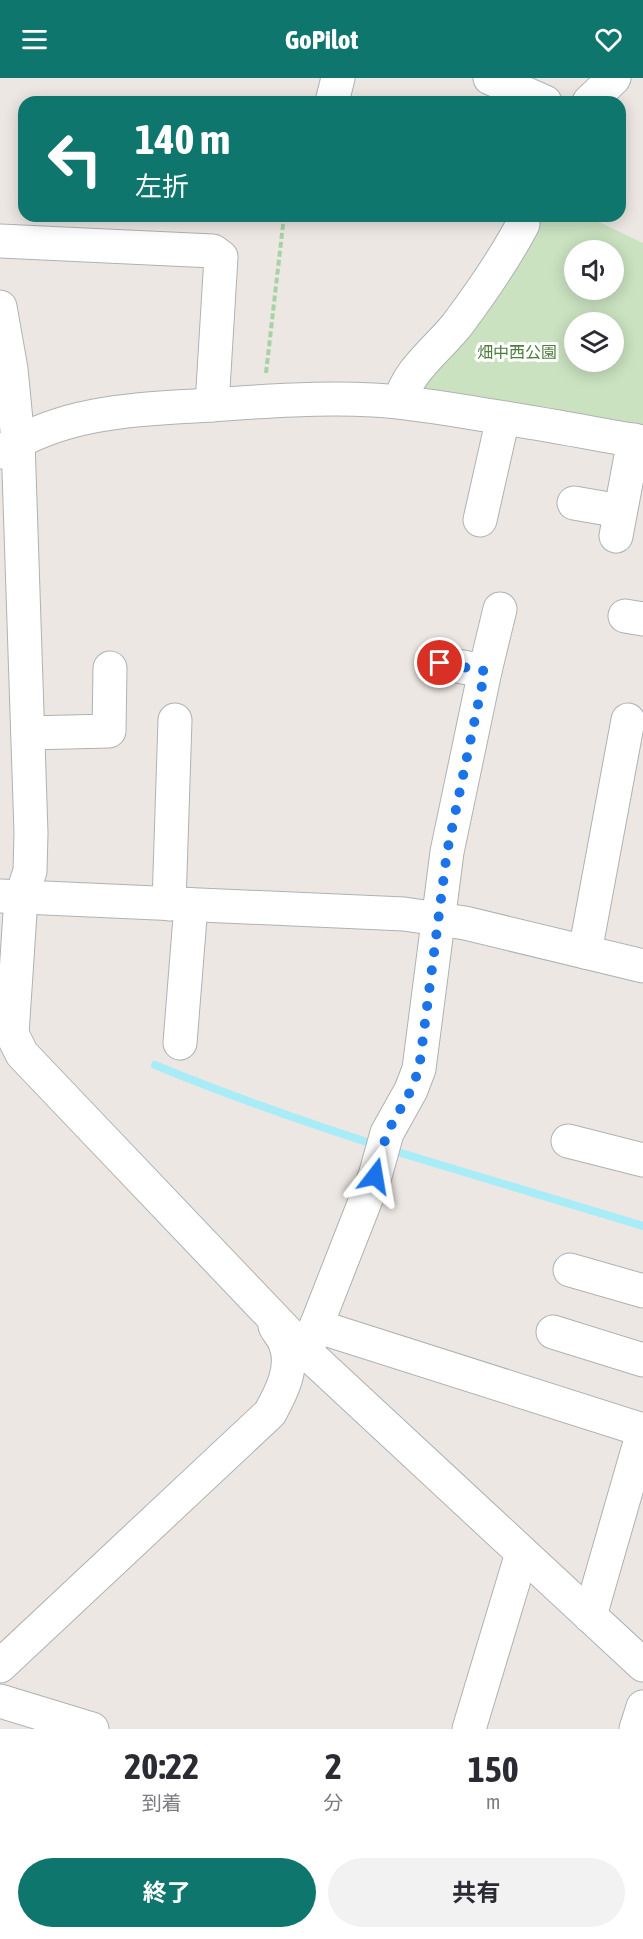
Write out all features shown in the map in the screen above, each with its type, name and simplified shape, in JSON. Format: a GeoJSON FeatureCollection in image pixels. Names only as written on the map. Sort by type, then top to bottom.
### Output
{"type":"FeatureCollection","features":[{"type":"Feature","properties":{"kind":"street"},"geometry":{"type":"LineString","coordinates":[[334,96],[338,78]]}},
{"type":"Feature","properties":{"kind":"street"},"geometry":{"type":"LineString","coordinates":[[489,78],[531,96]]}},
{"type":"Feature","properties":{"kind":"street"},"geometry":{"type":"LineString","coordinates":[[595,96],[614,78]]}},
{"type":"Feature","properties":{"kind":"street"},"geometry":{"type":"LineString","coordinates":[[400,402],[406,382],[452,331],[492,278],[523,224]]}},
{"type":"Feature","properties":{"kind":"street"},"geometry":{"type":"LineString","coordinates":[[0,241],[213,251],[221,257],[213,405]]}},
{"type":"Feature","properties":{"kind":"street"},"geometry":{"type":"LineString","coordinates":[[0,307],[11,369],[9,447],[28,733],[31,833],[30,871],[10,897],[12,1034],[22,1054],[266,1312],[285,1344],[288,1368],[279,1398],[270,1413],[0,1666]]}},
{"type":"Feature","properties":{"kind":"street"},"geometry":{"type":"LineString","coordinates":[[9,447],[44,429],[118,412],[332,400],[400,402],[638,441],[618,523],[574,503]]}},
{"type":"Feature","properties":{"kind":"street"},"geometry":{"type":"LineString","coordinates":[[480,520],[503,418]]}},
{"type":"Feature","properties":{"kind":"street"},"geometry":{"type":"LineString","coordinates":[[311,1339],[375,1176],[387,1133],[411,1090],[419,1069],[447,852],[485,671],[501,609]]}},
{"type":"Feature","properties":{"kind":"street"},"geometry":{"type":"LineString","coordinates":[[440,663],[485,671]]}},
{"type":"Feature","properties":{"kind":"street"},"geometry":{"type":"LineString","coordinates":[[28,733],[109,731],[110,668]]}},
{"type":"Feature","properties":{"kind":"street"},"geometry":{"type":"LineString","coordinates":[[175,720],[180,904],[180,1043]]}},
{"type":"Feature","properties":{"kind":"street"},"geometry":{"type":"LineString","coordinates":[[585,952],[628,720]]}},
{"type":"Feature","properties":{"kind":"street"},"geometry":{"type":"LineString","coordinates":[[10,897],[404,914],[465,923],[643,966]]}},
{"type":"Feature","properties":{"kind":"street"},"geometry":{"type":"LineString","coordinates":[[568,1141],[643,1160]]}},
{"type":"Feature","properties":{"kind":"street"},"geometry":{"type":"LineString","coordinates":[[570,1270],[643,1291]]}},
{"type":"Feature","properties":{"kind":"street"},"geometry":{"type":"LineString","coordinates":[[266,1312],[311,1339],[522,1553],[643,1665]]}},
{"type":"Feature","properties":{"kind":"street"},"geometry":{"type":"LineString","coordinates":[[553,1332],[643,1360]]}},
{"type":"Feature","properties":{"kind":"street"},"geometry":{"type":"LineString","coordinates":[[311,1339],[643,1431],[590,1616]]}},
{"type":"Feature","properties":{"kind":"street"},"geometry":{"type":"LineString","coordinates":[[469,1729],[522,1553]]}},
{"type":"Feature","properties":{"kind":"street"},"geometry":{"type":"LineString","coordinates":[[0,1701],[92,1729]]}},
{"type":"Feature","properties":{"kind":"street"},"geometry":{"type":"LineString","coordinates":[[636,1729],[643,1707]]}},
{"type":"Feature","properties":{"kind":"path"},"geometry":{"type":"LineString","coordinates":[[265,402],[266,368],[283,222]]}},
{"type":"Feature","properties":{"kind":"green space","name":"畑中西公園"},"geometry":{"type":"Polygon","coordinates":[[[530,222],[599,222],[643,243],[643,431],[420,389],[530,222]]]}},
{"type":"Feature","properties":{"kind":"waterway"},"geometry":{"type":"LineString","coordinates":[[155,1065],[320,1127],[376,1145]]}},
{"type":"Feature","properties":{"kind":"waterway"},"geometry":{"type":"LineString","coordinates":[[391,1150],[643,1226]]}},
{"type":"Feature","properties":{"kind":"route"},"geometry":{"type":"LineString","coordinates":[[375,1176],[387,1133],[411,1090],[419,1069],[447,852],[485,671],[440,663]]}}]}
